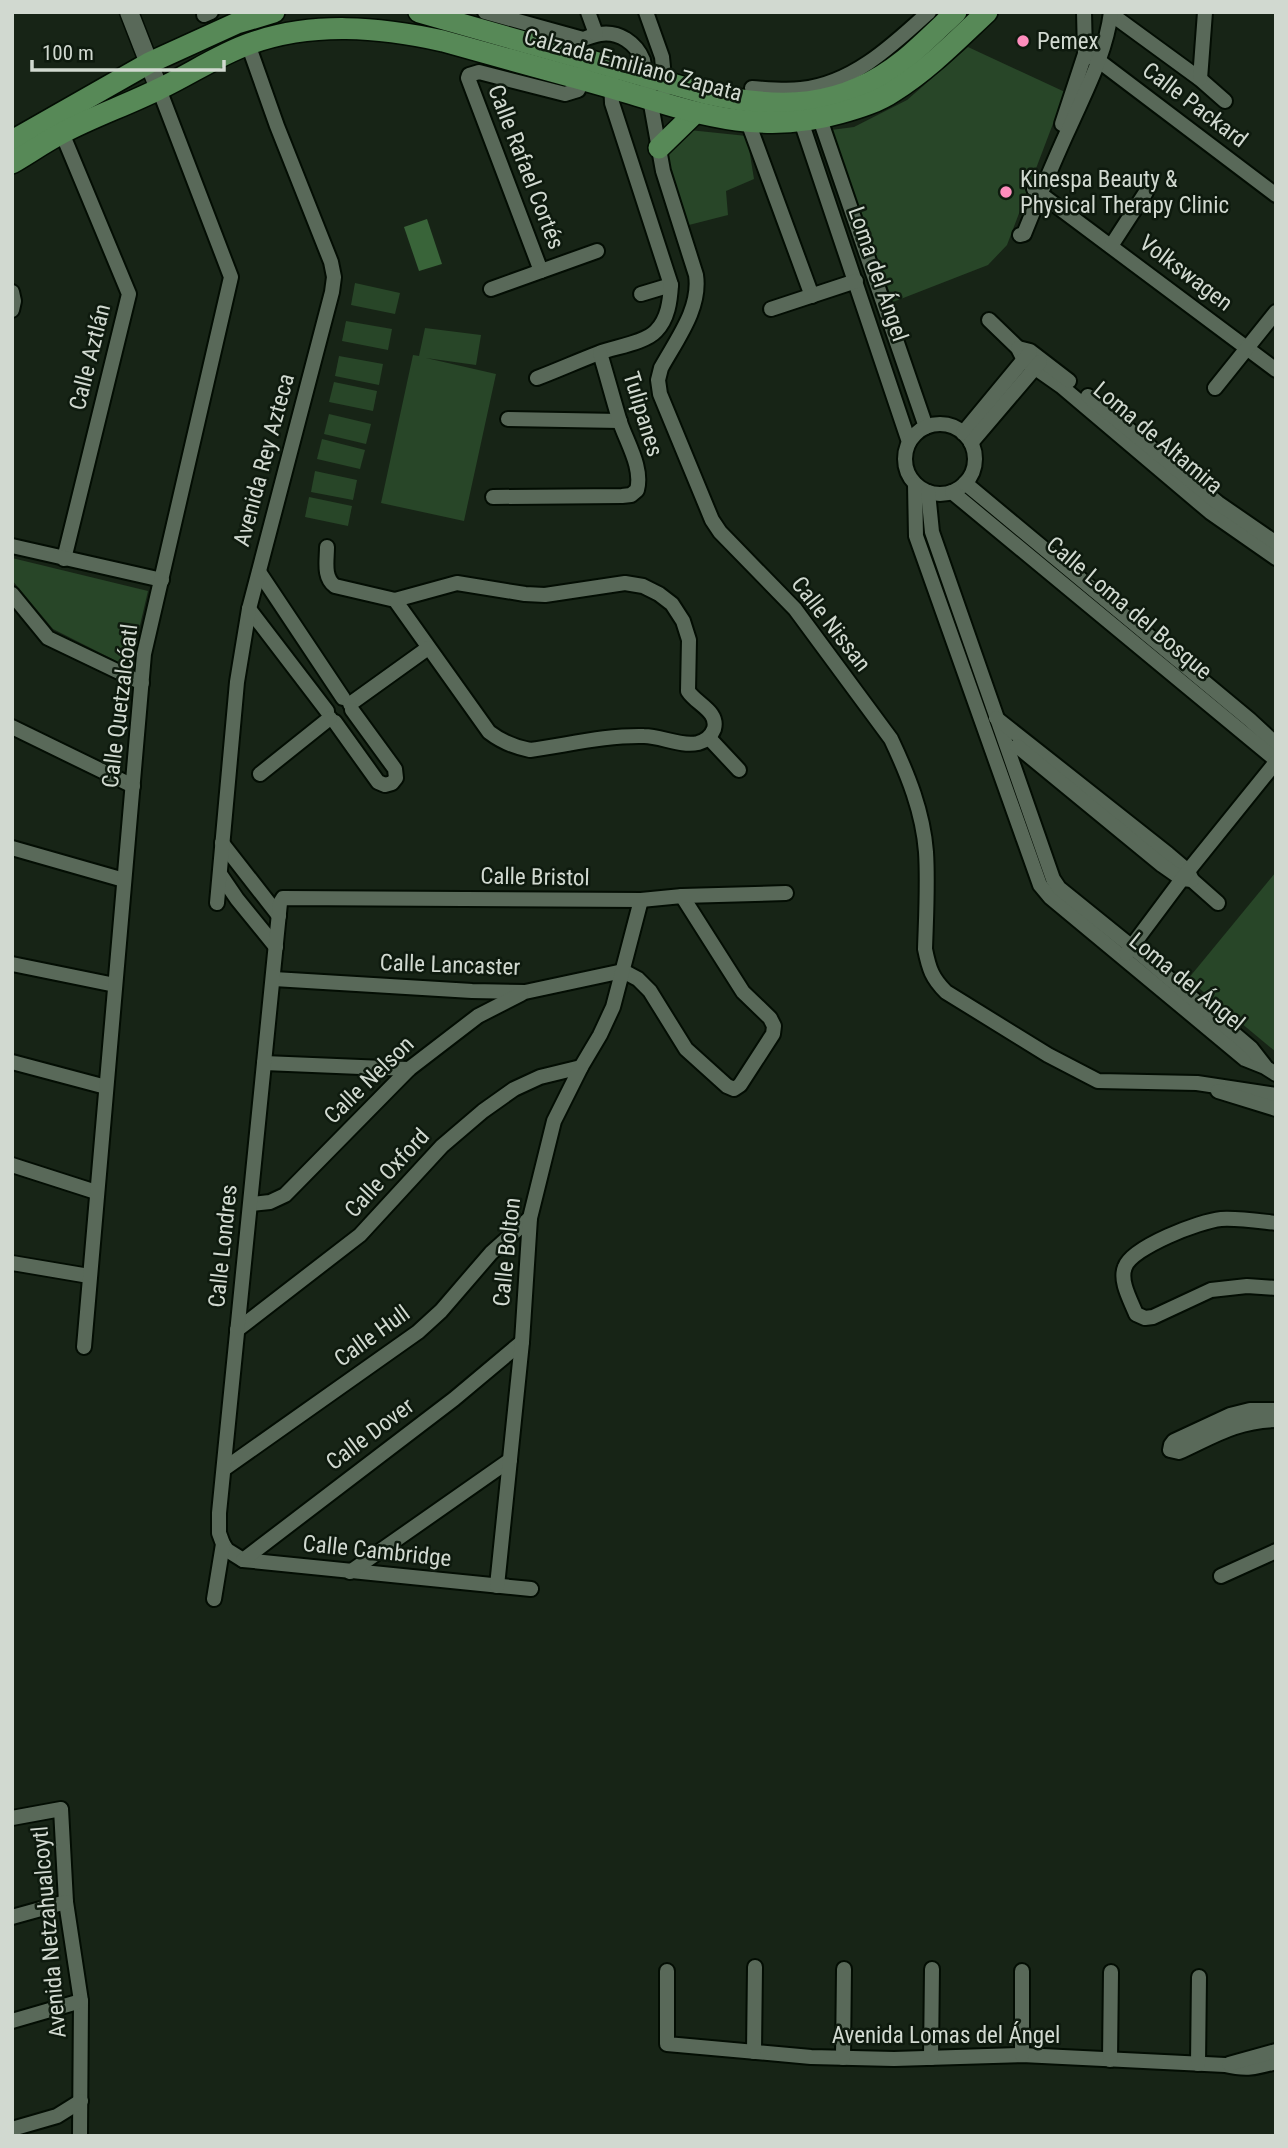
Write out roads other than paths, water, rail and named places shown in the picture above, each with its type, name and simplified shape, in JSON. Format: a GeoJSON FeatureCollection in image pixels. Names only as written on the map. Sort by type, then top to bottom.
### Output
{"type":"FeatureCollection","features":[{"type":"Feature","properties":{"kind":"main road"},"geometry":{"type":"LineString","coordinates":[[12,141],[149,63],[237,23],[274,12]]}},
{"type":"Feature","properties":{"kind":"main road","name":"Calzada Emiliano Zapata"},"geometry":{"type":"LineString","coordinates":[[419,12],[589,59],[613,78],[658,102],[695,113],[775,124],[811,120],[860,107],[892,92],[928,66],[987,12]]}},
{"type":"Feature","properties":{"kind":"main road","name":"Calzada Emiliano Zapata"},"geometry":{"type":"LineString","coordinates":[[12,163],[62,133],[159,89],[248,44],[311,30],[371,29],[408,33],[583,80],[657,79],[704,93],[757,104],[803,103],[835,97],[870,82],[903,61],[956,12]]}},
{"type":"Feature","properties":{"kind":"main road"},"geometry":{"type":"LineString","coordinates":[[658,140],[695,113]]}},
{"type":"Feature","properties":{"kind":"street"},"geometry":{"type":"LineString","coordinates":[[129,12],[159,89]]}},
{"type":"Feature","properties":{"kind":"street"},"geometry":{"type":"LineString","coordinates":[[485,12],[583,39],[596,34],[616,35],[633,45],[657,79]]}},
{"type":"Feature","properties":{"kind":"street"},"geometry":{"type":"LineString","coordinates":[[588,12],[596,34]]}},
{"type":"Feature","properties":{"kind":"street"},"geometry":{"type":"LineString","coordinates":[[646,12],[662,57],[657,79]]}},
{"type":"Feature","properties":{"kind":"street"},"geometry":{"type":"LineString","coordinates":[[752,88],[802,89],[827,83],[874,59],[929,12]]}},
{"type":"Feature","properties":{"kind":"street"},"geometry":{"type":"LineString","coordinates":[[1037,191],[1085,54],[1084,12]]}},
{"type":"Feature","properties":{"kind":"street"},"geometry":{"type":"LineString","coordinates":[[1200,79],[1205,12]]}},
{"type":"Feature","properties":{"kind":"street"},"geometry":{"type":"LineString","coordinates":[[1037,191],[1099,61],[1111,13],[1225,100]]}},
{"type":"Feature","properties":{"kind":"street","name":"Avenida Rey Azteca"},"geometry":{"type":"LineString","coordinates":[[217,903],[237,682],[249,609],[334,277],[331,262],[248,44]]}},
{"type":"Feature","properties":{"kind":"street","name":"Calle Packard"},"geometry":{"type":"LineString","coordinates":[[1085,54],[1099,61],[1276,195]]}},
{"type":"Feature","properties":{"kind":"street"},"geometry":{"type":"LineString","coordinates":[[583,80],[589,59]]}},
{"type":"Feature","properties":{"kind":"street","name":"Calle Rafael Cortés"},"geometry":{"type":"LineString","coordinates":[[541,271],[468,78],[469,75],[479,72],[565,94],[578,90],[583,80]]}},
{"type":"Feature","properties":{"kind":"street"},"geometry":{"type":"LineString","coordinates":[[537,378],[647,338],[664,319],[670,302],[671,285],[612,103],[613,78]]}},
{"type":"Feature","properties":{"kind":"street","name":"Calle Nissan"},"geometry":{"type":"LineString","coordinates":[[657,79],[658,140],[663,172],[698,288],[696,301],[661,368],[658,380],[660,394],[706,509],[720,531],[795,609],[891,739],[914,792],[923,828],[926,852],[925,949],[934,980],[946,992],[1025,1041],[1098,1081],[1197,1083]]}},
{"type":"Feature","properties":{"kind":"street","name":"Calle Quetzalcóatl"},"geometry":{"type":"LineString","coordinates":[[84,1347],[144,654],[231,277],[159,89]]}},
{"type":"Feature","properties":{"kind":"street","name":"Loma del Ángel"},"geometry":{"type":"LineString","coordinates":[[811,120],[828,142],[926,427]]}},
{"type":"Feature","properties":{"kind":"street","name":"Loma del Ángel"},"geometry":{"type":"LineString","coordinates":[[811,120],[811,149],[909,442]]}},
{"type":"Feature","properties":{"kind":"street"},"geometry":{"type":"LineString","coordinates":[[748,122],[812,296]]}},
{"type":"Feature","properties":{"kind":"street","name":"Calle Aztlán"},"geometry":{"type":"LineString","coordinates":[[62,133],[129,294],[64,559]]}},
{"type":"Feature","properties":{"kind":"street"},"geometry":{"type":"LineString","coordinates":[[811,149],[828,142]]}},
{"type":"Feature","properties":{"kind":"street","name":"Volkswagen"},"geometry":{"type":"LineString","coordinates":[[1037,191],[1276,370]]}},
{"type":"Feature","properties":{"kind":"street"},"geometry":{"type":"LineString","coordinates":[[1111,246],[1146,192]]}},
{"type":"Feature","properties":{"kind":"street"},"geometry":{"type":"LineString","coordinates":[[491,289],[597,251]]}},
{"type":"Feature","properties":{"kind":"street"},"geometry":{"type":"LineString","coordinates":[[771,309],[856,281]]}},
{"type":"Feature","properties":{"kind":"street"},"geometry":{"type":"LineString","coordinates":[[641,294],[671,285]]}},
{"type":"Feature","properties":{"kind":"street"},"geometry":{"type":"LineString","coordinates":[[12,292],[12,310]]}},
{"type":"Feature","properties":{"kind":"street"},"geometry":{"type":"LineString","coordinates":[[1214,388],[1276,312]]}},
{"type":"Feature","properties":{"kind":"street","name":"Loma de Altamira"},"geometry":{"type":"LineString","coordinates":[[989,320],[1061,386],[1210,512],[1276,558]]}},
{"type":"Feature","properties":{"kind":"street","name":"Tulipanes"},"geometry":{"type":"LineString","coordinates":[[493,497],[622,496],[637,490],[638,471],[600,353]]}},
{"type":"Feature","properties":{"kind":"street"},"geometry":{"type":"LineString","coordinates":[[967,438],[1030,357],[1218,503],[1276,542]]}},
{"type":"Feature","properties":{"kind":"street"},"geometry":{"type":"LineString","coordinates":[[508,419],[620,421]]}},
{"type":"Feature","properties":{"kind":"street"},"geometry":{"type":"LineString","coordinates":[[945,424],[967,438],[974,452],[974,466],[965,483],[952,492],[936,494],[915,484],[908,474],[905,452],[916,433],[926,427],[945,424]]}},
{"type":"Feature","properties":{"kind":"street","name":"Calle Loma del Bosque"},"geometry":{"type":"LineString","coordinates":[[965,483],[1276,744]]}},
{"type":"Feature","properties":{"kind":"street","name":"Loma del Ángel"},"geometry":{"type":"LineString","coordinates":[[915,484],[916,536],[978,711],[1059,888],[1251,1048],[1271,1071]]}},
{"type":"Feature","properties":{"kind":"street","name":"Loma del Ángel"},"geometry":{"type":"LineString","coordinates":[[928,492],[932,532],[1000,726],[1011,781],[1040,885],[1050,897],[1245,1059],[1271,1071]]}},
{"type":"Feature","properties":{"kind":"street","name":"Calle Loma del Bosque"},"geometry":{"type":"LineString","coordinates":[[952,492],[1276,761]]}},
{"type":"Feature","properties":{"kind":"street"},"geometry":{"type":"LineString","coordinates":[[12,546],[162,580]]}},
{"type":"Feature","properties":{"kind":"street"},"geometry":{"type":"LineString","coordinates":[[327,547],[327,574],[329,581],[335,586],[395,600],[457,583],[536,594],[625,583],[643,586],[672,604],[683,621],[689,640],[688,691],[710,712],[714,719],[714,728],[709,738],[692,744],[647,736],[530,750],[515,747],[489,732],[395,600]]}},
{"type":"Feature","properties":{"kind":"street"},"geometry":{"type":"LineString","coordinates":[[249,609],[378,782],[385,785],[391,783],[396,778],[395,769],[259,572]]}},
{"type":"Feature","properties":{"kind":"street"},"geometry":{"type":"LineString","coordinates":[[12,594],[48,638],[142,683]]}},
{"type":"Feature","properties":{"kind":"street"},"geometry":{"type":"LineString","coordinates":[[348,704],[428,648]]}},
{"type":"Feature","properties":{"kind":"street"},"geometry":{"type":"LineString","coordinates":[[331,717],[330,701],[336,698],[348,704]]}},
{"type":"Feature","properties":{"kind":"street"},"geometry":{"type":"LineString","coordinates":[[331,717],[342,722],[348,719],[348,704]]}},
{"type":"Feature","properties":{"kind":"street"},"geometry":{"type":"LineString","coordinates":[[978,711],[1218,903]]}},
{"type":"Feature","properties":{"kind":"street"},"geometry":{"type":"LineString","coordinates":[[260,775],[331,717]]}},
{"type":"Feature","properties":{"kind":"street"},"geometry":{"type":"LineString","coordinates":[[984,726],[1000,726],[1041,766],[1187,877]]}},
{"type":"Feature","properties":{"kind":"street"},"geometry":{"type":"LineString","coordinates":[[12,727],[132,786]]}},
{"type":"Feature","properties":{"kind":"street"},"geometry":{"type":"LineString","coordinates":[[709,738],[739,770]]}},
{"type":"Feature","properties":{"kind":"street"},"geometry":{"type":"LineString","coordinates":[[1122,958],[1276,761]]}},
{"type":"Feature","properties":{"kind":"street"},"geometry":{"type":"LineString","coordinates":[[1011,781],[1041,766]]}},
{"type":"Feature","properties":{"kind":"street"},"geometry":{"type":"LineString","coordinates":[[222,843],[279,916]]}},
{"type":"Feature","properties":{"kind":"street"},"geometry":{"type":"LineString","coordinates":[[12,848],[124,880]]}},
{"type":"Feature","properties":{"kind":"street"},"geometry":{"type":"LineString","coordinates":[[220,874],[276,947]]}},
{"type":"Feature","properties":{"kind":"street","name":"Calle Bristol"},"geometry":{"type":"LineString","coordinates":[[283,898],[640,900],[786,893]]}},
{"type":"Feature","properties":{"kind":"street"},"geometry":{"type":"LineString","coordinates":[[623,971],[650,990],[685,1049],[727,1086],[734,1089],[740,1085],[773,1034],[774,1026],[770,1018],[743,992],[682,896]]}},
{"type":"Feature","properties":{"kind":"street"},"geometry":{"type":"LineString","coordinates":[[702,925],[710,896]]}},
{"type":"Feature","properties":{"kind":"street","name":"Calle Londres"},"geometry":{"type":"LineString","coordinates":[[214,1599],[223,1544],[219,1533],[219,1513],[280,904],[283,898]]}},
{"type":"Feature","properties":{"kind":"street","name":"Calle Bolton"},"geometry":{"type":"LineString","coordinates":[[497,1586],[522,1342],[530,1218],[554,1121],[613,1007],[640,900]]}},
{"type":"Feature","properties":{"kind":"street"},"geometry":{"type":"LineString","coordinates":[[12,964],[115,985]]}},
{"type":"Feature","properties":{"kind":"street","name":"Calle Lancaster"},"geometry":{"type":"LineString","coordinates":[[274,979],[525,992],[623,971]]}},
{"type":"Feature","properties":{"kind":"street"},"geometry":{"type":"LineString","coordinates":[[472,991],[478,1016]]}},
{"type":"Feature","properties":{"kind":"street","name":"Calle Nelson"},"geometry":{"type":"LineString","coordinates":[[251,1204],[270,1202],[285,1195],[409,1069],[478,1016],[525,992]]}},
{"type":"Feature","properties":{"kind":"street"},"geometry":{"type":"LineString","coordinates":[[12,1062],[106,1087]]}},
{"type":"Feature","properties":{"kind":"street"},"geometry":{"type":"LineString","coordinates":[[264,1063],[409,1069]]}},
{"type":"Feature","properties":{"kind":"street","name":"Calle Oxford"},"geometry":{"type":"LineString","coordinates":[[237,1330],[360,1235],[442,1146],[484,1111],[514,1089],[540,1077],[581,1066]]}},
{"type":"Feature","properties":{"kind":"street"},"geometry":{"type":"LineString","coordinates":[[1197,1083],[1276,1095]]}},
{"type":"Feature","properties":{"kind":"street"},"geometry":{"type":"LineString","coordinates":[[1197,1083],[1276,1109]]}},
{"type":"Feature","properties":{"kind":"street"},"geometry":{"type":"LineString","coordinates":[[12,1165],[96,1192]]}},
{"type":"Feature","properties":{"kind":"street","name":"Calle Hull"},"geometry":{"type":"LineString","coordinates":[[224,1469],[418,1332],[491,1254],[530,1218]]}},
{"type":"Feature","properties":{"kind":"street"},"geometry":{"type":"LineString","coordinates":[[1276,1223],[1218,1219],[1202,1223],[1132,1256],[1124,1268],[1123,1281],[1136,1314],[1145,1318],[1153,1317],[1211,1290],[1238,1286],[1276,1288]]}},
{"type":"Feature","properties":{"kind":"street"},"geometry":{"type":"LineString","coordinates":[[12,1264],[89,1276]]}},
{"type":"Feature","properties":{"kind":"street","name":"Calle Dover"},"geometry":{"type":"LineString","coordinates":[[243,1560],[454,1399],[522,1342]]}},
{"type":"Feature","properties":{"kind":"street"},"geometry":{"type":"LineString","coordinates":[[1276,1410],[1250,1410],[1230,1415],[1174,1441],[1170,1450],[1179,1452],[1234,1426],[1254,1421],[1276,1420]]}},
{"type":"Feature","properties":{"kind":"street"},"geometry":{"type":"LineString","coordinates":[[350,1572],[510,1460]]}},
{"type":"Feature","properties":{"kind":"street"},"geometry":{"type":"LineString","coordinates":[[223,1544],[227,1550],[243,1560]]}},
{"type":"Feature","properties":{"kind":"street"},"geometry":{"type":"LineString","coordinates":[[1221,1576],[1276,1551]]}},
{"type":"Feature","properties":{"kind":"street","name":"Calle Cambridge"},"geometry":{"type":"LineString","coordinates":[[243,1560],[531,1589]]}},
{"type":"Feature","properties":{"kind":"street","name":"Avenida Netzahualcoytl"},"geometry":{"type":"LineString","coordinates":[[12,1818],[61,1809],[66,1902],[81,2001],[80,2136]]}},
{"type":"Feature","properties":{"kind":"street"},"geometry":{"type":"LineString","coordinates":[[12,1917],[66,1902]]}},
{"type":"Feature","properties":{"kind":"street"},"geometry":{"type":"LineString","coordinates":[[754,2052],[755,1967]]}},
{"type":"Feature","properties":{"kind":"street"},"geometry":{"type":"LineString","coordinates":[[843,2058],[844,1969]]}},
{"type":"Feature","properties":{"kind":"street"},"geometry":{"type":"LineString","coordinates":[[931,2058],[932,1969]]}},
{"type":"Feature","properties":{"kind":"street","name":"Avenida Lomas del Ángel"},"geometry":{"type":"LineString","coordinates":[[667,1971],[667,2044],[843,2058],[1022,2055],[1225,2065],[1241,2069],[1252,2069],[1276,2062]]}},
{"type":"Feature","properties":{"kind":"street"},"geometry":{"type":"LineString","coordinates":[[1022,1971],[1022,2055]]}},
{"type":"Feature","properties":{"kind":"street"},"geometry":{"type":"LineString","coordinates":[[1110,2060],[1111,1972]]}},
{"type":"Feature","properties":{"kind":"street"},"geometry":{"type":"LineString","coordinates":[[1198,2064],[1199,1977]]}},
{"type":"Feature","properties":{"kind":"street"},"geometry":{"type":"LineString","coordinates":[[12,2021],[81,2001]]}},
{"type":"Feature","properties":{"kind":"street"},"geometry":{"type":"LineString","coordinates":[[1225,2065],[1276,2051]]}},
{"type":"Feature","properties":{"kind":"street"},"geometry":{"type":"LineString","coordinates":[[12,2129],[57,2116],[81,2101]]}},
{"type":"Feature","properties":{"kind":"place","name":"Pemex"},"geometry":{"type":"Point","coordinates":[1023,41]}},
{"type":"Feature","properties":{"kind":"place","name":"Kinespa Beauty & Physical Therapy Clinic"},"geometry":{"type":"Point","coordinates":[1006,192]}}]}
